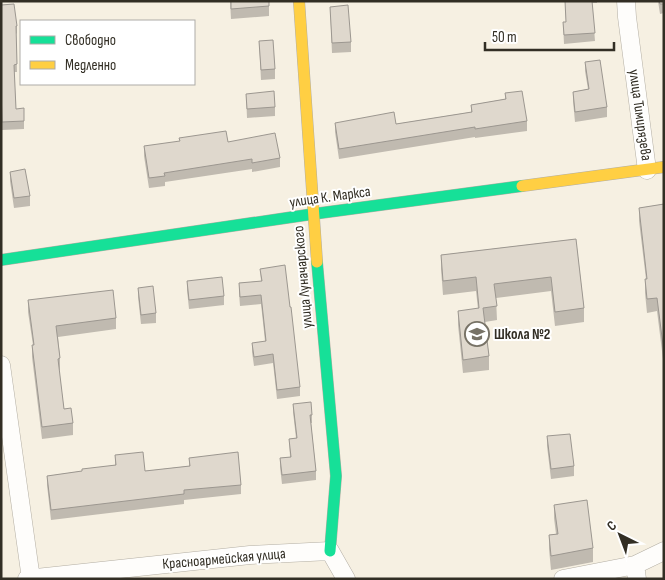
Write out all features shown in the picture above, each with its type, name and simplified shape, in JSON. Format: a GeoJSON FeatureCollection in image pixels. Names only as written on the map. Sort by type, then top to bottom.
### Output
{"type":"FeatureCollection","features":[{"type":"Feature","properties":{"kind":"main road","name":"улица Луначарского"},"geometry":{"type":"LineString","coordinates":[[300,1],[313,214],[336,476],[330,551]]}},
{"type":"Feature","properties":{"kind":"main road","name":"улица К. Маркса"},"geometry":{"type":"LineString","coordinates":[[1,260],[313,214],[656,168]]}},
{"type":"Feature","properties":{"kind":"street","name":"улица Тимирязева"},"geometry":{"type":"LineString","coordinates":[[626,1],[627,17],[656,168]]}},
{"type":"Feature","properties":{"kind":"street"},"geometry":{"type":"LineString","coordinates":[[1,365],[31,578]]}},
{"type":"Feature","properties":{"kind":"street","name":"Красноармейская улица"},"geometry":{"type":"LineString","coordinates":[[27,579],[250,554],[330,551]]}},
{"type":"Feature","properties":{"kind":"street"},"geometry":{"type":"LineString","coordinates":[[330,551],[346,579]]}},
{"type":"Feature","properties":{"kind":"street"},"geometry":{"type":"LineString","coordinates":[[563,579],[636,572],[664,551]]}},
{"type":"Feature","properties":{"kind":"building"},"geometry":{"type":"Polygon","coordinates":[[[231,1],[269,1],[269,6],[231,9],[231,1]]]}},
{"type":"Feature","properties":{"kind":"building"},"geometry":{"type":"Polygon","coordinates":[[[565,1],[592,1],[595,33],[564,35],[563,22],[566,22],[565,1]]]}},
{"type":"Feature","properties":{"kind":"building"},"geometry":{"type":"Polygon","coordinates":[[[14,4],[17,26],[17,64],[14,65],[16,109],[24,108],[24,121],[2,122],[1,5],[14,4]]]}},
{"type":"Feature","properties":{"kind":"building"},"geometry":{"type":"Polygon","coordinates":[[[348,5],[351,42],[332,43],[330,7],[348,5]]]}},
{"type":"Feature","properties":{"kind":"building"},"geometry":{"type":"Polygon","coordinates":[[[273,40],[275,69],[261,70],[259,41],[273,40]]]}},
{"type":"Feature","properties":{"kind":"building"},"geometry":{"type":"Polygon","coordinates":[[[600,60],[607,107],[575,112],[573,92],[589,89],[585,62],[600,60]]]}},
{"type":"Feature","properties":{"kind":"building"},"geometry":{"type":"Polygon","coordinates":[[[274,91],[275,107],[247,109],[246,94],[274,91]]]}},
{"type":"Feature","properties":{"kind":"building"},"geometry":{"type":"Polygon","coordinates":[[[522,91],[527,121],[475,129],[475,127],[339,149],[335,123],[394,112],[396,124],[472,112],[471,105],[506,99],[505,93],[522,91]]]}},
{"type":"Feature","properties":{"kind":"building"},"geometry":{"type":"Polygon","coordinates":[[[226,131],[228,142],[275,133],[280,158],[252,163],[252,159],[164,173],[165,176],[149,178],[144,146],[180,141],[179,138],[226,131]]]}},
{"type":"Feature","properties":{"kind":"building"},"geometry":{"type":"Polygon","coordinates":[[[25,169],[30,196],[14,198],[10,172],[25,169]]]}},
{"type":"Feature","properties":{"kind":"building"},"geometry":{"type":"Polygon","coordinates":[[[664,204],[664,353],[657,298],[647,299],[645,279],[647,279],[639,208],[664,204]]]}},
{"type":"Feature","properties":{"kind":"building"},"geometry":{"type":"Polygon","coordinates":[[[576,239],[584,308],[555,312],[551,277],[494,284],[497,306],[483,308],[489,356],[463,360],[458,311],[479,308],[476,277],[443,281],[441,255],[576,239]]]}},
{"type":"Feature","properties":{"kind":"building"},"geometry":{"type":"Polygon","coordinates":[[[285,265],[300,387],[277,390],[273,354],[254,357],[252,343],[266,341],[261,295],[240,297],[239,283],[262,281],[260,269],[285,265]]]}},
{"type":"Feature","properties":{"kind":"building"},"geometry":{"type":"Polygon","coordinates":[[[222,277],[224,296],[189,300],[187,281],[222,277]]]}},
{"type":"Feature","properties":{"kind":"building"},"geometry":{"type":"Polygon","coordinates":[[[153,286],[156,313],[141,315],[138,288],[153,286]]]}},
{"type":"Feature","properties":{"kind":"building"},"geometry":{"type":"Polygon","coordinates":[[[113,290],[116,318],[56,326],[64,409],[71,408],[73,423],[42,427],[28,300],[113,290]]]}},
{"type":"Feature","properties":{"kind":"building"},"geometry":{"type":"Polygon","coordinates":[[[311,402],[312,415],[310,415],[316,471],[282,475],[280,458],[291,457],[289,439],[297,438],[293,404],[311,402]]]}},
{"type":"Feature","properties":{"kind":"building"},"geometry":{"type":"Polygon","coordinates":[[[570,434],[574,466],[551,469],[547,436],[570,434]]]}},
{"type":"Feature","properties":{"kind":"building"},"geometry":{"type":"Polygon","coordinates":[[[143,452],[145,471],[190,466],[189,458],[238,452],[241,485],[184,490],[184,494],[51,510],[47,476],[116,465],[115,455],[143,452]]]}},
{"type":"Feature","properties":{"kind":"building"},"geometry":{"type":"Polygon","coordinates":[[[587,500],[593,548],[551,556],[549,535],[558,534],[554,505],[587,500]]]}},
{"type":"Feature","properties":{"kind":"traffic: fast"},"geometry":{"type":"LineString","coordinates":[[1,260],[313,214],[522,186]]}},
{"type":"Feature","properties":{"kind":"traffic: fast"},"geometry":{"type":"LineString","coordinates":[[317,262],[336,476],[330,551]]}},
{"type":"Feature","properties":{"kind":"traffic: slow"},"geometry":{"type":"LineString","coordinates":[[299,1],[317,262]]}},
{"type":"Feature","properties":{"kind":"traffic: slow"},"geometry":{"type":"LineString","coordinates":[[522,186],[664,167]]}},
{"type":"Feature","properties":{"kind":"place","name":"Школа №2"},"geometry":{"type":"Point","coordinates":[477,334]}}]}
